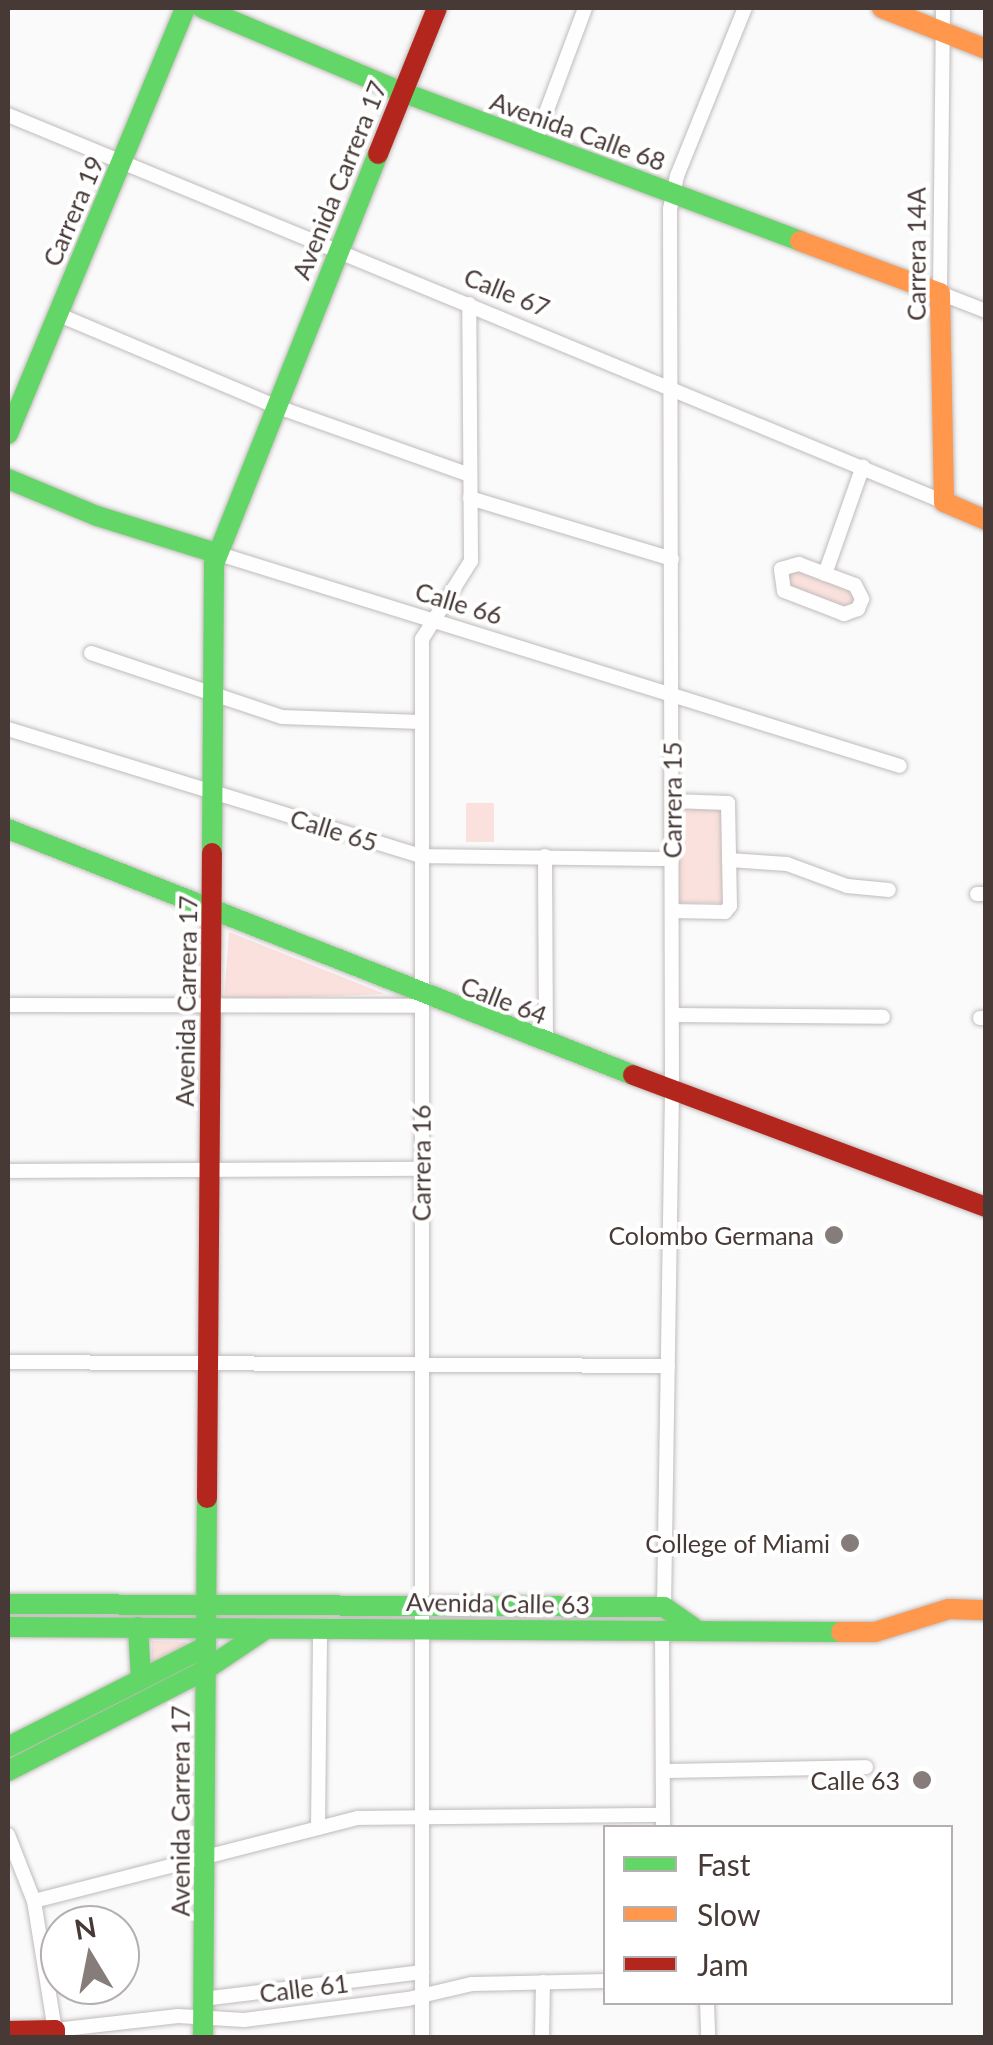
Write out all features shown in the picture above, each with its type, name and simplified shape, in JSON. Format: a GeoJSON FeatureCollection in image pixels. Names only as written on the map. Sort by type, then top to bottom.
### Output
{"type":"FeatureCollection","features":[{"type":"Feature","properties":{"kind":"main road","name":"Carrera 19"},"geometry":{"type":"LineString","coordinates":[[8,434],[185,8]]}},
{"type":"Feature","properties":{"kind":"main road","name":"Avenida Calle 68"},"geometry":{"type":"LineString","coordinates":[[202,8],[402,92],[940,294]]}},
{"type":"Feature","properties":{"kind":"main road","name":"Avenida Carrera 17"},"geometry":{"type":"LineString","coordinates":[[203,2018],[216,553],[437,8]]}},
{"type":"Feature","properties":{"kind":"main road"},"geometry":{"type":"LineString","coordinates":[[882,8],[986,48]]}},
{"type":"Feature","properties":{"kind":"main road","name":"Carrera 14A"},"geometry":{"type":"LineString","coordinates":[[940,294],[944,502]]}},
{"type":"Feature","properties":{"kind":"main road","name":"Calle 66"},"geometry":{"type":"LineString","coordinates":[[8,479],[86,512],[216,553]]}},
{"type":"Feature","properties":{"kind":"main road","name":"Calle 67"},"geometry":{"type":"LineString","coordinates":[[944,502],[986,520]]}},
{"type":"Feature","properties":{"kind":"main road","name":"Calle 64"},"geometry":{"type":"LineString","coordinates":[[8,830],[421,1000],[986,1208]]}},
{"type":"Feature","properties":{"kind":"main road","name":"Avenida Calle 63"},"geometry":{"type":"LineString","coordinates":[[8,1604],[664,1607]]}},
{"type":"Feature","properties":{"kind":"main road"},"geometry":{"type":"LineString","coordinates":[[664,1607],[680,1623],[713,1630]]}},
{"type":"Feature","properties":{"kind":"main road","name":"Avenida Calle 63"},"geometry":{"type":"LineString","coordinates":[[8,1627],[138,1627],[205,1637],[278,1627],[876,1632],[949,1609],[986,1610]]}},
{"type":"Feature","properties":{"kind":"main road"},"geometry":{"type":"LineString","coordinates":[[138,1627],[141,1680]]}},
{"type":"Feature","properties":{"kind":"main road"},"geometry":{"type":"LineString","coordinates":[[8,1771],[205,1670],[239,1641],[278,1627]]}},
{"type":"Feature","properties":{"kind":"main road"},"geometry":{"type":"LineString","coordinates":[[8,1747],[141,1680],[205,1637]]}},
{"type":"Feature","properties":{"kind":"main road","name":"Calle 61"},"geometry":{"type":"LineString","coordinates":[[8,2031],[55,2034]]}},
{"type":"Feature","properties":{"kind":"street"},"geometry":{"type":"LineString","coordinates":[[535,142],[586,8]]}},
{"type":"Feature","properties":{"kind":"street","name":"Carrera 15"},"geometry":{"type":"LineString","coordinates":[[664,1607],[672,1090],[671,192],[746,8]]}},
{"type":"Feature","properties":{"kind":"street","name":"Carrera 14A"},"geometry":{"type":"LineString","coordinates":[[940,294],[943,8]]}},
{"type":"Feature","properties":{"kind":"street","name":"Calle 67"},"geometry":{"type":"LineString","coordinates":[[8,116],[672,385],[944,502]]}},
{"type":"Feature","properties":{"kind":"street"},"geometry":{"type":"LineString","coordinates":[[940,294],[986,311]]}},
{"type":"Feature","properties":{"kind":"street"},"geometry":{"type":"LineString","coordinates":[[429,619],[467,574],[469,304]]}},
{"type":"Feature","properties":{"kind":"street"},"geometry":{"type":"LineString","coordinates":[[57,314],[275,406],[470,475]]}},
{"type":"Feature","properties":{"kind":"street"},"geometry":{"type":"LineString","coordinates":[[826,574],[862,466]]}},
{"type":"Feature","properties":{"kind":"street"},"geometry":{"type":"LineString","coordinates":[[470,498],[672,559]]}},
{"type":"Feature","properties":{"kind":"street","name":"Calle 66"},"geometry":{"type":"LineString","coordinates":[[216,553],[900,766]]}},
{"type":"Feature","properties":{"kind":"street"},"geometry":{"type":"LineString","coordinates":[[793,564],[826,574],[859,588],[858,609],[844,614],[826,608],[788,594],[778,581],[782,569],[793,564]]}},
{"type":"Feature","properties":{"kind":"street","name":"Carrera 16"},"geometry":{"type":"LineString","coordinates":[[422,2038],[420,722],[422,639],[429,619]]}},
{"type":"Feature","properties":{"kind":"street"},"geometry":{"type":"LineString","coordinates":[[91,653],[213,698],[310,723],[420,722]]}},
{"type":"Feature","properties":{"kind":"street","name":"Calle 65"},"geometry":{"type":"LineString","coordinates":[[8,729],[420,856],[672,859]]}},
{"type":"Feature","properties":{"kind":"street"},"geometry":{"type":"LineString","coordinates":[[672,801],[728,803],[729,860],[728,910],[672,911]]}},
{"type":"Feature","properties":{"kind":"street"},"geometry":{"type":"LineString","coordinates":[[545,856],[546,1043]]}},
{"type":"Feature","properties":{"kind":"street"},"geometry":{"type":"LineString","coordinates":[[729,860],[787,864],[847,886],[889,890]]}},
{"type":"Feature","properties":{"kind":"street"},"geometry":{"type":"LineString","coordinates":[[8,1004],[212,1006],[421,1000]]}},
{"type":"Feature","properties":{"kind":"street"},"geometry":{"type":"LineString","coordinates":[[672,1015],[883,1017]]}},
{"type":"Feature","properties":{"kind":"street"},"geometry":{"type":"LineString","coordinates":[[8,1171],[422,1170]]}},
{"type":"Feature","properties":{"kind":"street"},"geometry":{"type":"LineString","coordinates":[[8,1362],[668,1366]]}},
{"type":"Feature","properties":{"kind":"street"},"geometry":{"type":"LineString","coordinates":[[318,1828],[320,1627]]}},
{"type":"Feature","properties":{"kind":"street"},"geometry":{"type":"LineString","coordinates":[[34,1902],[318,1828],[422,1814],[664,1821],[662,1630]]}},
{"type":"Feature","properties":{"kind":"street"},"geometry":{"type":"LineString","coordinates":[[663,1771],[866,1767]]}},
{"type":"Feature","properties":{"kind":"street"},"geometry":{"type":"LineString","coordinates":[[8,1835],[34,1902],[55,2034]]}},
{"type":"Feature","properties":{"kind":"street","name":"Calle 61"},"geometry":{"type":"LineString","coordinates":[[55,2034],[203,2018],[422,1972]]}},
{"type":"Feature","properties":{"kind":"street","name":"Calle 61"},"geometry":{"type":"LineString","coordinates":[[203,2018],[244,2020],[422,1996],[472,1984],[603,1981]]}},
{"type":"Feature","properties":{"kind":"street"},"geometry":{"type":"LineString","coordinates":[[542,2038],[543,1982]]}},
{"type":"Feature","properties":{"kind":"street"},"geometry":{"type":"LineString","coordinates":[[708,2005],[708,2038]]}},
{"type":"Feature","properties":{"kind":"shaded area"},"geometry":{"type":"Polygon","coordinates":[[[793,567],[856,591],[854,610],[785,589],[784,571],[793,567]]]}},
{"type":"Feature","properties":{"kind":"shaded area"},"geometry":{"type":"Polygon","coordinates":[[[466,803],[494,803],[494,842],[466,842],[466,803]]]}},
{"type":"Feature","properties":{"kind":"shaded area"},"geometry":{"type":"Polygon","coordinates":[[[677,808],[723,808],[723,903],[677,903],[677,808]]]}},
{"type":"Feature","properties":{"kind":"shaded area"},"geometry":{"type":"Polygon","coordinates":[[[229,932],[385,994],[224,1000],[229,932]]]}},
{"type":"Feature","properties":{"kind":"shaded area"},"geometry":{"type":"Polygon","coordinates":[[[152,1641],[186,1642],[186,1647],[152,1665],[152,1641]]]}},
{"type":"Feature","properties":{"kind":"traffic: fast"},"geometry":{"type":"LineString","coordinates":[[8,434],[185,8]]}},
{"type":"Feature","properties":{"kind":"traffic: fast"},"geometry":{"type":"LineString","coordinates":[[202,8],[402,92],[800,241]]}},
{"type":"Feature","properties":{"kind":"traffic: fast"},"geometry":{"type":"LineString","coordinates":[[212,853],[214,564],[378,154]]}},
{"type":"Feature","properties":{"kind":"traffic: fast"},"geometry":{"type":"LineString","coordinates":[[8,479],[97,516],[216,553]]}},
{"type":"Feature","properties":{"kind":"traffic: fast"},"geometry":{"type":"LineString","coordinates":[[8,829],[633,1075]]}},
{"type":"Feature","properties":{"kind":"traffic: fast"},"geometry":{"type":"LineString","coordinates":[[203,2038],[207,1498]]}},
{"type":"Feature","properties":{"kind":"traffic: fast"},"geometry":{"type":"LineString","coordinates":[[8,1604],[664,1607],[693,1627]]}},
{"type":"Feature","properties":{"kind":"traffic: fast"},"geometry":{"type":"LineString","coordinates":[[8,1627],[841,1632]]}},
{"type":"Feature","properties":{"kind":"traffic: fast"},"geometry":{"type":"LineString","coordinates":[[138,1627],[141,1679]]}},
{"type":"Feature","properties":{"kind":"traffic: fast"},"geometry":{"type":"LineString","coordinates":[[8,1771],[205,1670],[263,1631]]}},
{"type":"Feature","properties":{"kind":"traffic: fast"},"geometry":{"type":"LineString","coordinates":[[8,1747],[205,1647]]}},
{"type":"Feature","properties":{"kind":"traffic: slow"},"geometry":{"type":"LineString","coordinates":[[882,8],[986,49]]}},
{"type":"Feature","properties":{"kind":"traffic: slow"},"geometry":{"type":"LineString","coordinates":[[800,241],[940,293],[944,502],[986,520]]}},
{"type":"Feature","properties":{"kind":"traffic: slow"},"geometry":{"type":"LineString","coordinates":[[841,1632],[875,1632],[949,1609],[986,1610]]}},
{"type":"Feature","properties":{"kind":"traffic: jam"},"geometry":{"type":"LineString","coordinates":[[378,154],[437,8]]}},
{"type":"Feature","properties":{"kind":"traffic: jam"},"geometry":{"type":"LineString","coordinates":[[207,1498],[212,853]]}},
{"type":"Feature","properties":{"kind":"traffic: jam"},"geometry":{"type":"LineString","coordinates":[[633,1075],[986,1207]]}},
{"type":"Feature","properties":{"kind":"traffic: jam"},"geometry":{"type":"LineString","coordinates":[[8,2031],[55,2030],[55,2038]]}},
{"type":"Feature","properties":{"kind":"place","name":"Colombo Germana"},"geometry":{"type":"Point","coordinates":[834,1235]}},
{"type":"Feature","properties":{"kind":"place","name":"College of Miami"},"geometry":{"type":"Point","coordinates":[850,1543]}},
{"type":"Feature","properties":{"kind":"place","name":"Calle 63"},"geometry":{"type":"Point","coordinates":[922,1780]}}]}
